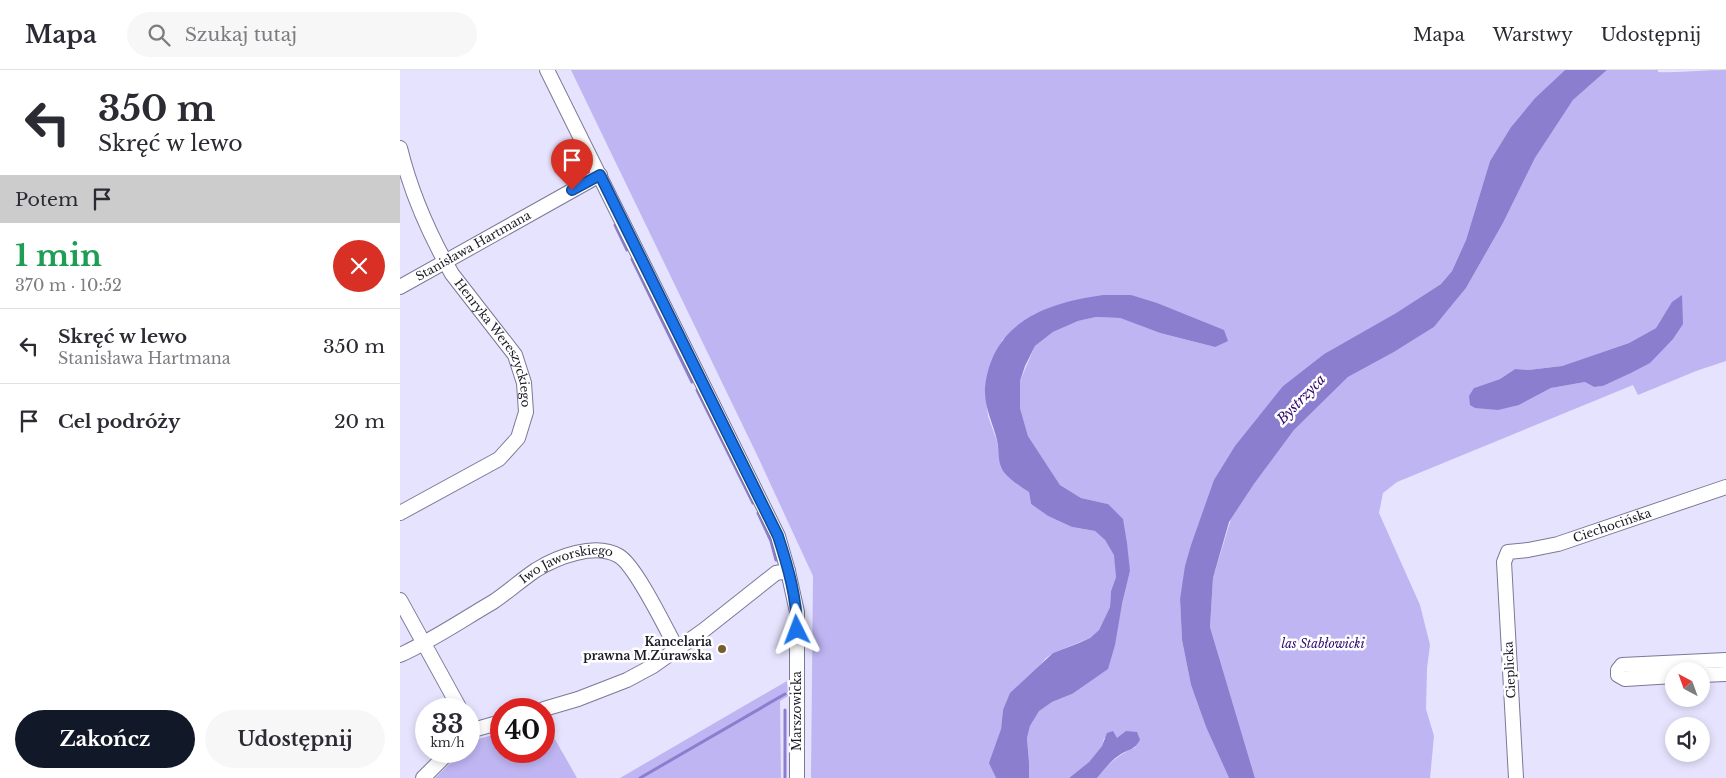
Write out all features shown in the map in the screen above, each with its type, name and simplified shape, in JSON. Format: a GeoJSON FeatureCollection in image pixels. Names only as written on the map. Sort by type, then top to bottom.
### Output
{"type":"FeatureCollection","features":[{"type":"Feature","properties":{"kind":"street","name":"Marszowicka"},"geometry":{"type":"LineString","coordinates":[[547,70],[778,536],[797,612],[797,778]]}},
{"type":"Feature","properties":{"kind":"street","name":"Henryka Wereszyckiego"},"geometry":{"type":"LineString","coordinates":[[400,148],[406,172],[422,216],[445,262],[452,274],[515,355],[524,383],[526,412],[518,438],[499,459],[400,513]]}},
{"type":"Feature","properties":{"kind":"street","name":"Stanisława Hartmana"},"geometry":{"type":"LineString","coordinates":[[400,287],[600,175]]}},
{"type":"Feature","properties":{"kind":"street","name":"Ciechocińska"},"geometry":{"type":"LineString","coordinates":[[1504,562],[1506,556],[1512,550],[1528,550],[1566,542],[1726,487]]}},
{"type":"Feature","properties":{"kind":"street","name":"Iwo Jaworskiego"},"geometry":{"type":"LineString","coordinates":[[400,654],[424,644],[504,594],[536,570],[560,558],[581,551],[602,551],[618,556],[631,567],[677,649]]}},
{"type":"Feature","properties":{"kind":"street","name":"Cieplicka"},"geometry":{"type":"LineString","coordinates":[[1504,562],[1516,778]]}},
{"type":"Feature","properties":{"kind":"street"},"geometry":{"type":"LineString","coordinates":[[555,706],[627,680],[653,666],[704,630],[776,573],[788,571]]}},
{"type":"Feature","properties":{"kind":"street"},"geometry":{"type":"LineString","coordinates":[[400,600],[454,698]]}},
{"type":"Feature","properties":{"kind":"street"},"geometry":{"type":"LineString","coordinates":[[1684,662],[1726,660]]}},
{"type":"Feature","properties":{"kind":"street"},"geometry":{"type":"LineString","coordinates":[[1665,663],[1622,665],[1618,670],[1618,675],[1624,679],[1665,677]]}},
{"type":"Feature","properties":{"kind":"street"},"geometry":{"type":"LineString","coordinates":[[1710,675],[1726,674]]}},
{"type":"Feature","properties":{"kind":"street"},"geometry":{"type":"LineString","coordinates":[[423,778],[438,763]]}},
{"type":"Feature","properties":{"kind":"green space"},"geometry":{"type":"Polygon","coordinates":[[[571,70],[1565,70],[1535,98],[1511,127],[1490,161],[1466,240],[1452,271],[1441,284],[1396,313],[1324,354],[1283,386],[1202,516],[1191,545],[1180,599],[1182,640],[1191,685],[1206,727],[1229,778],[1097,778],[1114,760],[1136,747],[1116,738],[1104,738],[1102,746],[1089,762],[1069,778],[1029,778],[1027,738],[1030,726],[1039,710],[1052,702],[1072,694],[1122,604],[1130,571],[1108,504],[1081,498],[1060,485],[1028,436],[1020,408],[1020,381],[1035,346],[1053,332],[1078,321],[1096,317],[1120,318],[1160,333],[1215,347],[1131,295],[1003,339],[992,360],[985,389],[988,416],[997,441],[1001,468],[1017,484],[1029,492],[1031,504],[1048,516],[1072,527],[1095,531],[1105,540],[1115,555],[1116,577],[1111,591],[1110,607],[1099,630],[1090,638],[1053,653],[1046,658],[1003,710],[1001,729],[990,763],[996,778],[811,778],[813,576],[758,457],[571,70]]]}},
{"type":"Feature","properties":{"kind":"green space","name":"las Stabłowicki"},"geometry":{"type":"Polygon","coordinates":[[[1607,70],[1658,70],[1658,72],[1667,72],[1726,70],[1726,361],[1638,395],[1633,385],[1397,482],[1383,493],[1379,513],[1420,605],[1430,645],[1427,668],[1426,709],[1434,736],[1430,778],[1255,778],[1210,627],[1213,578],[1231,519],[1294,430],[1348,377],[1394,352],[1434,327],[1466,288],[1503,223],[1535,158],[1573,100],[1607,70]],[[1672,302],[1656,328],[1629,343],[1562,366],[1528,370],[1515,369],[1500,379],[1474,388],[1519,405],[1551,388],[1585,382],[1594,387],[1603,386],[1629,374],[1672,302]]]}},
{"type":"Feature","properties":{"kind":"green space"},"geometry":{"type":"Polygon","coordinates":[[[787,681],[788,696],[780,701],[781,778],[620,778],[787,681]]]}},
{"type":"Feature","properties":{"kind":"green space"},"geometry":{"type":"Polygon","coordinates":[[[490,736],[490,763],[555,763],[555,739],[577,778],[435,778],[451,763],[480,763],[480,738],[490,736]]]}},
{"type":"Feature","properties":{"kind":"water","name":"Bystrzyca"},"geometry":{"type":"Polygon","coordinates":[[[1565,70],[1607,70],[1573,100],[1535,158],[1503,223],[1466,288],[1434,327],[1394,352],[1348,377],[1294,430],[1254,484],[1229,522],[1213,578],[1210,627],[1255,778],[1229,778],[1206,727],[1191,685],[1182,640],[1180,599],[1185,566],[1214,480],[1235,446],[1283,386],[1324,354],[1396,313],[1441,284],[1452,271],[1466,240],[1490,161],[1511,127],[1535,98],[1565,70]]]}},
{"type":"Feature","properties":{"kind":"water"},"geometry":{"type":"Polygon","coordinates":[[[1103,295],[1131,295],[1157,303],[1224,330],[1228,341],[1215,347],[1160,333],[1120,318],[1096,317],[1078,321],[1053,332],[1035,346],[1020,381],[1020,408],[1028,436],[1060,485],[1081,498],[1108,504],[1123,519],[1130,571],[1115,645],[1108,669],[1072,694],[1052,702],[1039,711],[1030,726],[1027,738],[1029,778],[996,778],[989,763],[1001,729],[1003,710],[1010,693],[1053,653],[1090,638],[1099,630],[1110,607],[1111,591],[1116,577],[1114,555],[1105,540],[1095,531],[1072,527],[1048,516],[1031,504],[1029,492],[1013,481],[1001,467],[997,440],[985,395],[990,365],[998,347],[1010,332],[1025,320],[1042,311],[1062,304],[1103,295]]]}},
{"type":"Feature","properties":{"kind":"water"},"geometry":{"type":"Polygon","coordinates":[[[1682,295],[1683,324],[1673,339],[1650,363],[1629,374],[1603,386],[1594,387],[1585,382],[1551,388],[1519,405],[1498,410],[1475,408],[1470,405],[1469,396],[1474,388],[1500,379],[1515,369],[1528,370],[1562,366],[1629,343],[1656,328],[1672,302],[1682,295]]]}},
{"type":"Feature","properties":{"kind":"water"},"geometry":{"type":"Polygon","coordinates":[[[1113,731],[1117,738],[1126,731],[1137,732],[1140,740],[1134,748],[1114,759],[1097,778],[1069,778],[1089,762],[1102,746],[1107,733],[1113,731]]]}},
{"type":"Feature","properties":{"kind":"waterway"},"geometry":{"type":"LineString","coordinates":[[615,225],[627,250]]}},
{"type":"Feature","properties":{"kind":"waterway"},"geometry":{"type":"LineString","coordinates":[[632,259],[692,382]]}},
{"type":"Feature","properties":{"kind":"waterway"},"geometry":{"type":"LineString","coordinates":[[697,390],[753,503]]}},
{"type":"Feature","properties":{"kind":"waterway"},"geometry":{"type":"LineString","coordinates":[[758,513],[771,541],[776,560]]}},
{"type":"Feature","properties":{"kind":"waterway"},"geometry":{"type":"LineString","coordinates":[[640,778],[785,694]]}},
{"type":"Feature","properties":{"kind":"waterway"},"geometry":{"type":"LineString","coordinates":[[785,710],[785,778]]}},
{"type":"Feature","properties":{"kind":"place","name":"Kancelaria prawna M.Zurawska"},"geometry":{"type":"Point","coordinates":[722,649]}},
{"type":"Feature","properties":{"kind":"route"},"geometry":{"type":"LineString","coordinates":[[572,190],[600,175],[778,536],[797,612],[797,630]]}}]}
